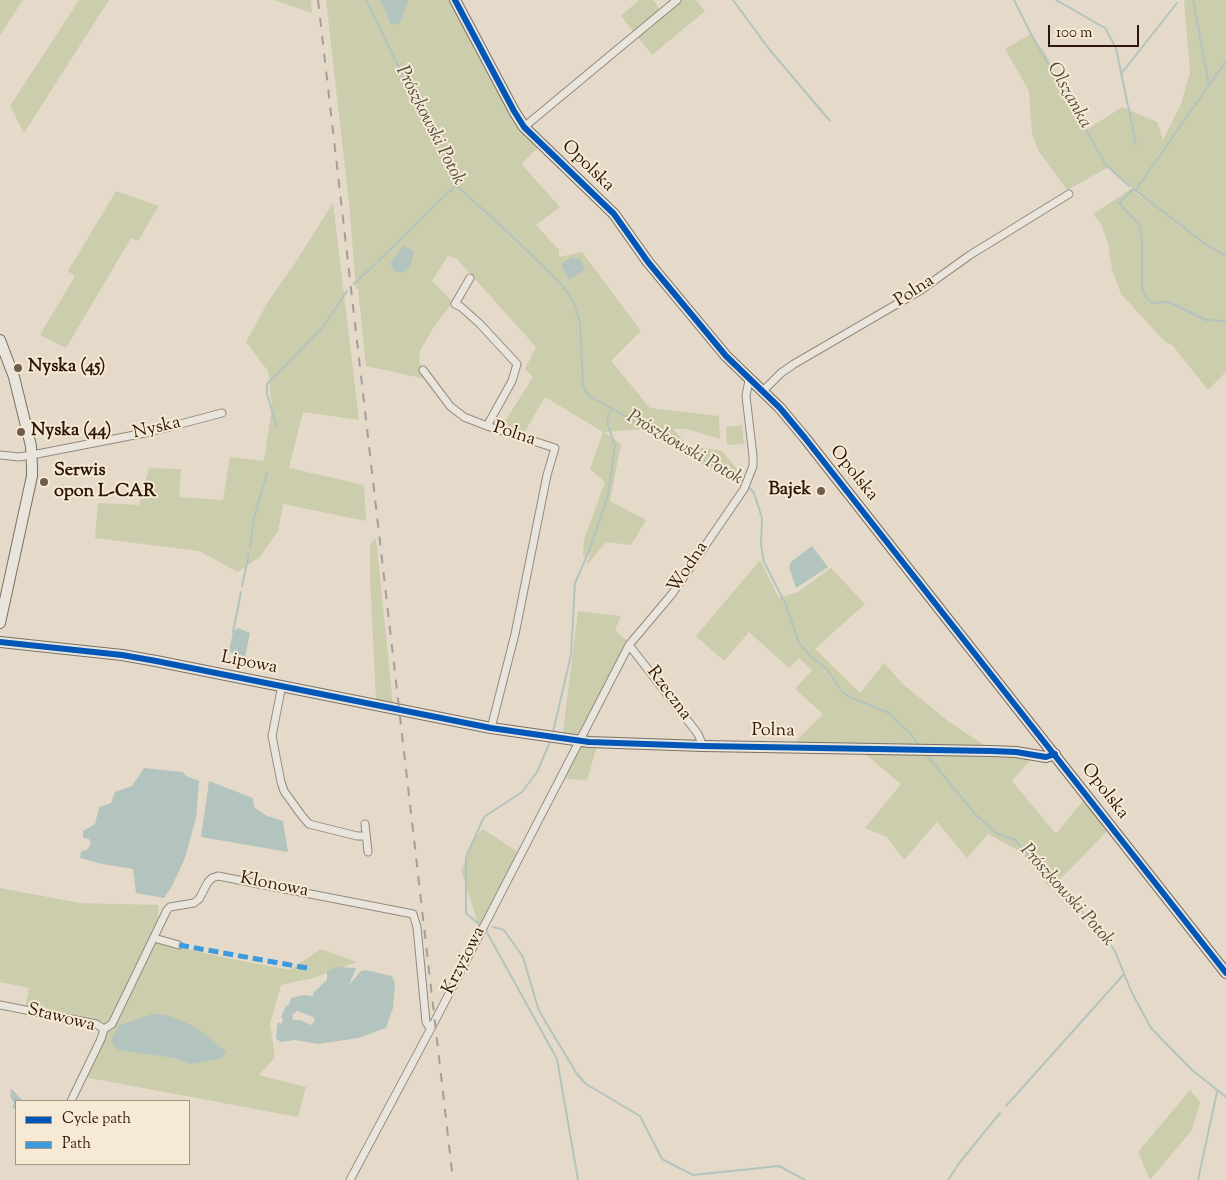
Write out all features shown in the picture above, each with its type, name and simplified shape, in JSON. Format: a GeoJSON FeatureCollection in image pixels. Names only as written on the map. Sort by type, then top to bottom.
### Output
{"type":"FeatureCollection","features":[{"type":"Feature","properties":{"kind":"street","name":"Opolska"},"geometry":{"type":"LineString","coordinates":[[455,0],[524,127],[614,214],[648,262],[726,356],[749,380],[763,391],[833,472],[1226,973]]}},
{"type":"Feature","properties":{"kind":"street"},"geometry":{"type":"LineString","coordinates":[[524,127],[678,0]]}},
{"type":"Feature","properties":{"kind":"street","name":"Polna"},"geometry":{"type":"LineString","coordinates":[[763,391],[781,373],[794,364],[921,290],[970,255],[1069,194]]}},
{"type":"Feature","properties":{"kind":"street"},"geometry":{"type":"LineString","coordinates":[[470,278],[455,304],[474,318],[517,364],[512,381],[487,426]]}},
{"type":"Feature","properties":{"kind":"street"},"geometry":{"type":"LineString","coordinates":[[0,340],[14,377],[32,455],[32,476],[0,623]]}},
{"type":"Feature","properties":{"kind":"street","name":"Polna"},"geometry":{"type":"LineString","coordinates":[[423,370],[450,406],[464,417],[555,448],[542,500],[515,634],[491,728],[611,744],[1016,752],[1046,758],[1055,754]]}},
{"type":"Feature","properties":{"kind":"street","name":"Wodna"},"geometry":{"type":"LineString","coordinates":[[578,741],[629,645],[672,594],[744,489],[752,466],[753,456],[746,396],[749,380]]}},
{"type":"Feature","properties":{"kind":"street","name":"Nyska"},"geometry":{"type":"LineString","coordinates":[[0,455],[19,457],[32,455],[150,432],[222,413]]}},
{"type":"Feature","properties":{"kind":"street","name":"Lipowa"},"geometry":{"type":"LineString","coordinates":[[0,642],[122,655],[491,728]]}},
{"type":"Feature","properties":{"kind":"street","name":"Rzeczna"},"geometry":{"type":"LineString","coordinates":[[629,645],[698,734],[703,746]]}},
{"type":"Feature","properties":{"kind":"street"},"geometry":{"type":"LineString","coordinates":[[282,686],[272,736],[284,791],[310,824],[356,836],[366,836]]}},
{"type":"Feature","properties":{"kind":"street","name":"Krzyżowa"},"geometry":{"type":"LineString","coordinates":[[350,1180],[539,820],[578,741]]}},
{"type":"Feature","properties":{"kind":"street"},"geometry":{"type":"LineString","coordinates":[[365,824],[368,852]]}},
{"type":"Feature","properties":{"kind":"street","name":"Klonowa"},"geometry":{"type":"LineString","coordinates":[[104,1030],[112,1024],[170,907],[194,903],[199,899],[208,882],[218,876],[413,914],[418,927],[426,1022],[430,1028]]}},
{"type":"Feature","properties":{"kind":"street"},"geometry":{"type":"LineString","coordinates":[[154,938],[179,945]]}},
{"type":"Feature","properties":{"kind":"street","name":"Stawowa"},"geometry":{"type":"LineString","coordinates":[[0,1004],[96,1024],[104,1030],[71,1100]]}},
{"type":"Feature","properties":{"kind":"green space"},"geometry":{"type":"Polygon","coordinates":[[[0,0],[23,0],[0,35],[0,0]]]}},
{"type":"Feature","properties":{"kind":"green space"},"geometry":{"type":"Polygon","coordinates":[[[79,0],[109,0],[24,133],[10,106],[79,0]]]}},
{"type":"Feature","properties":{"kind":"green space"},"geometry":{"type":"Polygon","coordinates":[[[274,0],[311,0],[312,13],[274,0]]]}},
{"type":"Feature","properties":{"kind":"green space"},"geometry":{"type":"Polygon","coordinates":[[[326,0],[453,0],[487,60],[493,84],[517,126],[538,148],[522,163],[523,166],[560,207],[536,225],[559,250],[559,257],[582,252],[641,331],[611,361],[650,408],[719,416],[720,439],[687,429],[673,429],[688,446],[722,451],[744,477],[741,484],[707,467],[646,429],[604,432],[621,444],[610,501],[646,520],[631,545],[606,542],[586,566],[590,555],[583,557],[584,539],[605,482],[590,469],[603,432],[545,397],[523,435],[500,429],[533,377],[525,369],[536,347],[457,259],[448,256],[432,281],[453,302],[433,328],[420,351],[419,361],[426,379],[366,366],[326,0]]]}},
{"type":"Feature","properties":{"kind":"green space"},"geometry":{"type":"Polygon","coordinates":[[[639,0],[653,0],[661,10],[673,0],[696,0],[705,11],[652,55],[621,16],[639,0]]]}},
{"type":"Feature","properties":{"kind":"green space"},"geometry":{"type":"Polygon","coordinates":[[[1184,0],[1226,0],[1226,372],[1208,390],[1173,346],[1164,341],[1121,294],[1112,269],[1108,243],[1100,222],[1093,214],[1131,189],[1147,202],[1109,167],[1067,190],[1038,150],[1032,134],[1029,91],[1005,49],[1031,34],[1036,44],[1043,49],[1085,131],[1122,107],[1157,122],[1163,140],[1181,104],[1190,72],[1184,0]]]}},
{"type":"Feature","properties":{"kind":"green space"},"geometry":{"type":"Polygon","coordinates":[[[116,191],[159,206],[138,241],[131,238],[66,348],[40,335],[75,276],[68,271],[116,191]]]}},
{"type":"Feature","properties":{"kind":"green space"},"geometry":{"type":"Polygon","coordinates":[[[333,203],[359,420],[303,412],[289,468],[364,485],[366,521],[283,504],[278,531],[260,557],[238,572],[199,551],[95,538],[98,503],[139,505],[149,468],[181,469],[179,497],[223,500],[230,457],[264,461],[272,407],[268,371],[246,342],[269,300],[333,203]]]}},
{"type":"Feature","properties":{"kind":"green space"},"geometry":{"type":"Polygon","coordinates":[[[742,425],[744,444],[727,445],[726,427],[742,425]]]}},
{"type":"Feature","properties":{"kind":"green space"},"geometry":{"type":"Polygon","coordinates":[[[376,538],[393,705],[376,699],[370,544],[376,538]]]}},
{"type":"Feature","properties":{"kind":"green space"},"geometry":{"type":"Polygon","coordinates":[[[760,560],[779,598],[798,592],[831,568],[865,604],[815,649],[860,693],[884,663],[904,685],[948,721],[984,745],[795,742],[823,714],[795,689],[812,670],[799,658],[789,668],[749,632],[724,661],[696,636],[760,560]]]}},
{"type":"Feature","properties":{"kind":"green space"},"geometry":{"type":"Polygon","coordinates":[[[578,611],[621,616],[615,630],[627,641],[578,734],[563,732],[578,611]]]}},
{"type":"Feature","properties":{"kind":"green space"},"geometry":{"type":"Polygon","coordinates":[[[581,745],[597,746],[587,780],[565,779],[581,745]]]}},
{"type":"Feature","properties":{"kind":"green space"},"geometry":{"type":"Polygon","coordinates":[[[865,754],[1008,755],[1030,760],[1012,781],[1056,834],[1085,798],[1109,829],[1051,889],[1021,852],[988,834],[967,858],[937,822],[904,860],[887,837],[865,828],[901,784],[865,754]]]}},
{"type":"Feature","properties":{"kind":"green space"},"geometry":{"type":"Polygon","coordinates":[[[483,829],[519,853],[479,927],[461,870],[477,835],[483,829]]]}},
{"type":"Feature","properties":{"kind":"green space"},"geometry":{"type":"Polygon","coordinates":[[[0,888],[80,903],[158,905],[159,943],[222,957],[290,970],[321,949],[357,962],[313,978],[281,985],[270,1024],[275,1057],[259,1075],[306,1087],[298,1117],[79,1076],[104,1023],[25,1007],[29,988],[0,982],[0,888]]]}},
{"type":"Feature","properties":{"kind":"green space"},"geometry":{"type":"Polygon","coordinates":[[[1190,1090],[1200,1102],[1192,1130],[1150,1180],[1138,1152],[1190,1090]]]}},
{"type":"Feature","properties":{"kind":"shaded area"},"geometry":{"type":"Polygon","coordinates":[[[380,0],[408,0],[402,19],[397,25],[391,24],[380,0]]]}},
{"type":"Feature","properties":{"kind":"shaded area"},"geometry":{"type":"Polygon","coordinates":[[[403,246],[414,251],[410,267],[404,273],[395,271],[390,264],[403,246]]]}},
{"type":"Feature","properties":{"kind":"shaded area"},"geometry":{"type":"Polygon","coordinates":[[[573,257],[576,259],[580,258],[585,269],[569,280],[561,264],[573,257]]]}},
{"type":"Feature","properties":{"kind":"shaded area"},"geometry":{"type":"Polygon","coordinates":[[[812,546],[828,567],[796,588],[789,567],[791,562],[812,546]]]}},
{"type":"Feature","properties":{"kind":"shaded area"},"geometry":{"type":"Polygon","coordinates":[[[238,628],[250,633],[245,657],[235,656],[229,651],[233,632],[238,628]]]}},
{"type":"Feature","properties":{"kind":"shaded area"},"geometry":{"type":"Polygon","coordinates":[[[144,768],[183,772],[186,776],[199,781],[196,818],[185,858],[172,886],[164,898],[136,893],[133,869],[80,858],[81,851],[87,850],[91,843],[89,839],[83,838],[83,831],[95,824],[99,807],[111,803],[115,792],[132,786],[144,768]]]}},
{"type":"Feature","properties":{"kind":"shaded area"},"geometry":{"type":"Polygon","coordinates":[[[209,781],[253,798],[254,807],[267,816],[283,821],[288,852],[201,837],[209,781]]]}},
{"type":"Feature","properties":{"kind":"shaded area"},"geometry":{"type":"Polygon","coordinates":[[[338,967],[356,968],[349,985],[361,971],[365,970],[392,976],[395,984],[393,1008],[386,1028],[358,1038],[318,1044],[295,1040],[280,1042],[276,1038],[277,1026],[278,1023],[282,1023],[283,1019],[281,1017],[291,998],[303,995],[314,996],[313,993],[327,980],[327,971],[338,967]],[[297,1011],[292,1015],[293,1020],[300,1020],[311,1025],[315,1021],[313,1017],[297,1011]]]}},
{"type":"Feature","properties":{"kind":"shaded area"},"geometry":{"type":"Polygon","coordinates":[[[153,1014],[166,1015],[189,1024],[200,1030],[226,1052],[222,1058],[191,1064],[175,1058],[115,1048],[111,1040],[119,1025],[153,1014]]]}},
{"type":"Feature","properties":{"kind":"shaded area"},"geometry":{"type":"Polygon","coordinates":[[[12,1089],[22,1100],[15,1100],[14,1109],[12,1108],[14,1103],[10,1096],[12,1089]]]}},
{"type":"Feature","properties":{"kind":"waterway","name":"Prószkowski Potok"},"geometry":{"type":"LineString","coordinates":[[366,0],[456,185],[562,285],[574,302],[580,324],[583,385],[586,392],[591,397],[744,483]]}},
{"type":"Feature","properties":{"kind":"waterway"},"geometry":{"type":"LineString","coordinates":[[733,0],[769,49],[830,121]]}},
{"type":"Feature","properties":{"kind":"waterway","name":"Olszanka"},"geometry":{"type":"LineString","coordinates":[[1014,0],[1031,34],[1106,165],[1129,186]]}},
{"type":"Feature","properties":{"kind":"waterway"},"geometry":{"type":"LineString","coordinates":[[1056,0],[1105,28],[1116,48],[1136,144]]}},
{"type":"Feature","properties":{"kind":"waterway"},"geometry":{"type":"LineString","coordinates":[[1135,191],[1209,85],[1193,0]]}},
{"type":"Feature","properties":{"kind":"waterway"},"geometry":{"type":"LineString","coordinates":[[1121,74],[1177,3]]}},
{"type":"Feature","properties":{"kind":"waterway"},"geometry":{"type":"LineString","coordinates":[[1210,84],[1226,62]]}},
{"type":"Feature","properties":{"kind":"waterway"},"geometry":{"type":"LineString","coordinates":[[377,262],[456,185]]}},
{"type":"Feature","properties":{"kind":"waterway"},"geometry":{"type":"LineString","coordinates":[[1133,189],[1119,203],[1140,225],[1142,288],[1145,296],[1152,303],[1171,303],[1206,320],[1226,321]]}},
{"type":"Feature","properties":{"kind":"waterway","name":"Olszanka"},"geometry":{"type":"LineString","coordinates":[[1135,190],[1208,246],[1226,256]]}},
{"type":"Feature","properties":{"kind":"waterway"},"geometry":{"type":"LineString","coordinates":[[354,284],[375,264]]}},
{"type":"Feature","properties":{"kind":"waterway"},"geometry":{"type":"LineString","coordinates":[[277,427],[267,394],[267,384],[322,328],[347,291]]}},
{"type":"Feature","properties":{"kind":"waterway"},"geometry":{"type":"LineString","coordinates":[[553,732],[571,655],[575,583],[589,551],[608,495],[615,446],[607,422],[611,408]]}},
{"type":"Feature","properties":{"kind":"waterway"},"geometry":{"type":"LineString","coordinates":[[250,548],[254,518],[267,473]]}},
{"type":"Feature","properties":{"kind":"waterway","name":"Prószkowski Potok"},"geometry":{"type":"LineString","coordinates":[[748,486],[754,493],[762,518],[761,545],[764,562],[786,605],[799,643],[811,657],[827,669],[842,692],[889,713],[911,734],[919,746]]}},
{"type":"Feature","properties":{"kind":"waterway"},"geometry":{"type":"LineString","coordinates":[[242,586],[249,554]]}},
{"type":"Feature","properties":{"kind":"waterway"},"geometry":{"type":"LineString","coordinates":[[233,632],[241,592]]}},
{"type":"Feature","properties":{"kind":"waterway"},"geometry":{"type":"LineString","coordinates":[[480,925],[466,913],[466,857],[484,817],[522,792],[537,772],[550,742]]}},
{"type":"Feature","properties":{"kind":"waterway","name":"Prószkowski Potok"},"geometry":{"type":"LineString","coordinates":[[925,753],[976,815],[996,833],[1015,840],[1057,889],[1071,899],[1107,940],[1115,951],[1131,991],[1151,1028],[1192,1070],[1226,1097]]}},
{"type":"Feature","properties":{"kind":"waterway"},"geometry":{"type":"LineString","coordinates":[[493,927],[504,930],[523,957],[539,1011],[577,1074],[586,1084],[640,1116],[662,1159],[693,1175],[779,1166],[805,1180]]}},
{"type":"Feature","properties":{"kind":"waterway"},"geometry":{"type":"LineString","coordinates":[[487,928],[485,929],[557,1059],[578,1180]]}},
{"type":"Feature","properties":{"kind":"waterway"},"geometry":{"type":"LineString","coordinates":[[1006,1106],[1124,974]]}},
{"type":"Feature","properties":{"kind":"waterway"},"geometry":{"type":"LineString","coordinates":[[1198,1180],[1217,1092]]}},
{"type":"Feature","properties":{"kind":"waterway"},"geometry":{"type":"LineString","coordinates":[[948,1180],[960,1162],[1000,1113]]}},
{"type":"Feature","properties":{"kind":"railway"},"geometry":{"type":"LineString","coordinates":[[318,0],[453,1180]]}},
{"type":"Feature","properties":{"kind":"marked path"},"geometry":{"type":"LineString","coordinates":[[179,945],[307,968]]}},
{"type":"Feature","properties":{"kind":"cycle path"},"geometry":{"type":"LineString","coordinates":[[455,0],[524,127],[614,214],[648,262],[726,356],[780,408],[805,438],[1226,973]]}},
{"type":"Feature","properties":{"kind":"cycle path"},"geometry":{"type":"LineString","coordinates":[[0,642],[122,655],[491,728],[589,742],[991,751],[1016,752],[1046,757],[1055,754]]}},
{"type":"Feature","properties":{"kind":"place","name":"Nyska (45)"},"geometry":{"type":"Point","coordinates":[18,368]}},
{"type":"Feature","properties":{"kind":"place","name":"Nyska (44)"},"geometry":{"type":"Point","coordinates":[21,432]}},
{"type":"Feature","properties":{"kind":"place","name":"Serwis opon L-CAR"},"geometry":{"type":"Point","coordinates":[44,482]}},
{"type":"Feature","properties":{"kind":"place","name":"Bajek"},"geometry":{"type":"Point","coordinates":[821,491]}}]}
